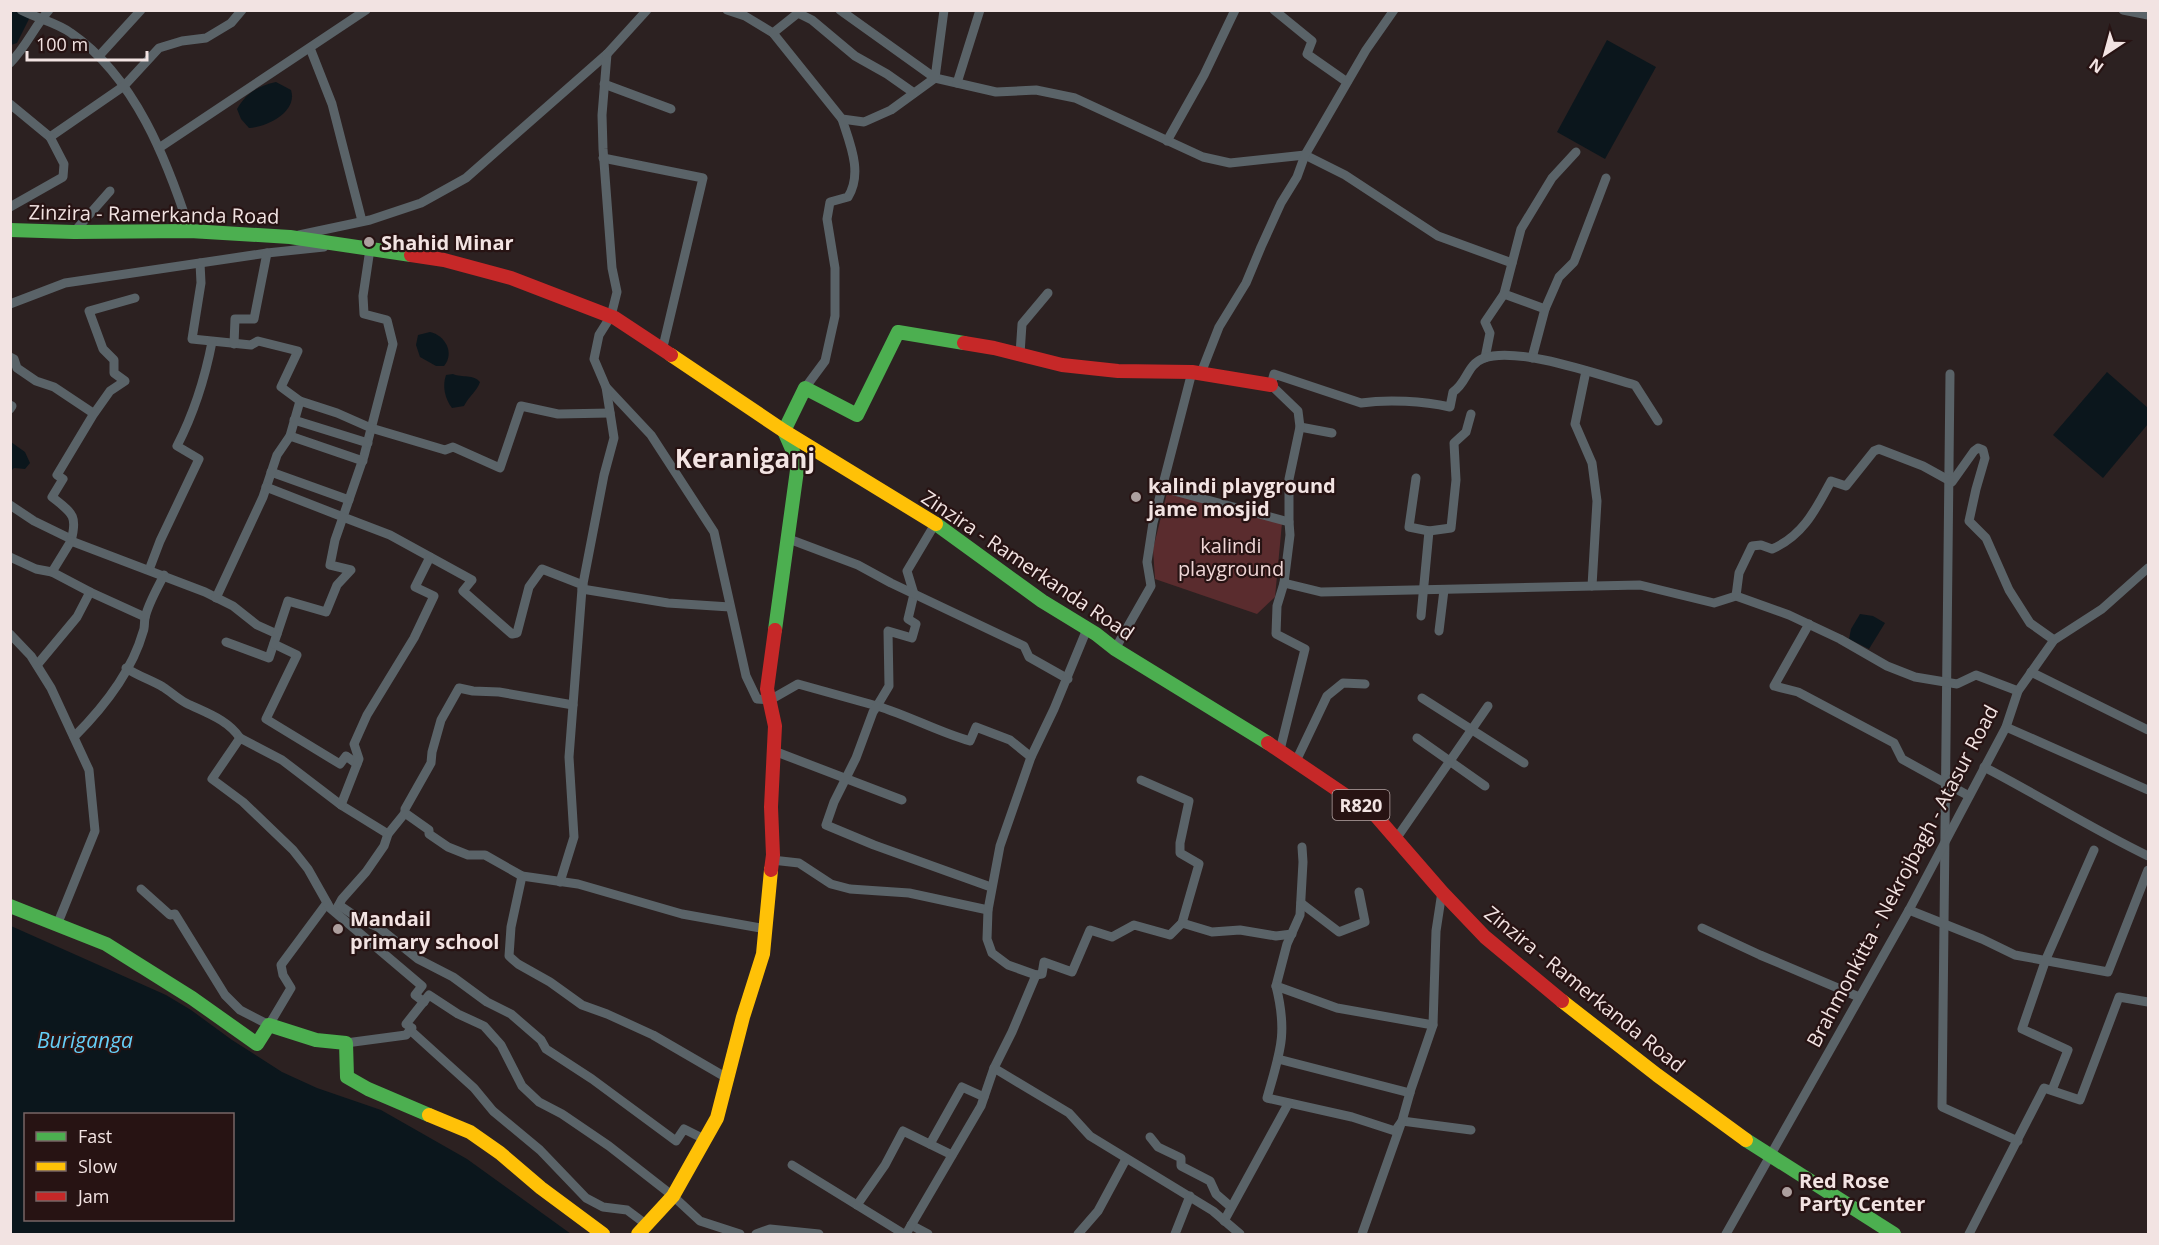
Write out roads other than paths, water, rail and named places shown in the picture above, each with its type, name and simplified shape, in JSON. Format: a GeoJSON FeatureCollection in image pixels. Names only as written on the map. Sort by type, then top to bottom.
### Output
{"type":"FeatureCollection","features":[{"type":"Feature","properties":{"kind":"main road","name":"Zinzira - Ramerkanda Road"},"geometry":{"type":"LineString","coordinates":[[10,230],[190,231],[290,237],[444,260],[512,278],[611,316],[784,431],[935,524],[1042,601],[1115,649],[1280,750],[1376,816],[1485,938],[1557,997],[1657,1075],[1742,1137],[1893,1234]]}},
{"type":"Feature","properties":{"kind":"main road"},"geometry":{"type":"LineString","coordinates":[[642,1229],[673,1196],[717,1118],[743,1017],[763,954],[772,860],[771,807],[775,726],[767,689],[798,463],[784,431],[805,388],[857,415],[898,332],[994,348],[1062,365],[1118,371],[1197,372],[1271,385]]}},
{"type":"Feature","properties":{"kind":"main road"},"geometry":{"type":"LineString","coordinates":[[10,906],[106,944],[192,998],[257,1044],[269,1025],[303,1038],[325,1042],[346,1042],[347,1077],[368,1089],[470,1131],[603,1234]]}},
{"type":"Feature","properties":{"kind":"street"},"geometry":{"type":"LineString","coordinates":[[21,10],[70,31],[99,56],[124,86],[159,148],[175,183],[190,231]]}},
{"type":"Feature","properties":{"kind":"street"},"geometry":{"type":"LineString","coordinates":[[10,63],[22,52],[40,20],[49,10]]}},
{"type":"Feature","properties":{"kind":"street"},"geometry":{"type":"LineString","coordinates":[[99,56],[141,10]]}},
{"type":"Feature","properties":{"kind":"street"},"geometry":{"type":"LineString","coordinates":[[50,137],[124,86],[159,48],[182,41],[206,38],[231,23],[242,10]]}},
{"type":"Feature","properties":{"kind":"street"},"geometry":{"type":"LineString","coordinates":[[159,148],[366,10]]}},
{"type":"Feature","properties":{"kind":"street"},"geometry":{"type":"LineString","coordinates":[[290,237],[363,221],[421,203],[466,178],[608,54],[647,10]]}},
{"type":"Feature","properties":{"kind":"street"},"geometry":{"type":"LineString","coordinates":[[727,10],[745,16],[773,33],[842,119],[855,160],[854,188],[848,197],[830,202],[827,219],[835,268],[835,316],[825,361],[805,388]]}},
{"type":"Feature","properties":{"kind":"street"},"geometry":{"type":"LineString","coordinates":[[840,10],[935,78],[996,92],[1036,90],[1076,98],[1203,157],[1230,163],[1305,155],[1345,175],[1438,236],[1512,263]]}},
{"type":"Feature","properties":{"kind":"street"},"geometry":{"type":"LineString","coordinates":[[842,119],[864,122],[891,110],[935,78],[944,10]]}},
{"type":"Feature","properties":{"kind":"street"},"geometry":{"type":"LineString","coordinates":[[957,83],[980,10]]}},
{"type":"Feature","properties":{"kind":"street"},"geometry":{"type":"LineString","coordinates":[[1167,141],[1204,75],[1235,10]]}},
{"type":"Feature","properties":{"kind":"street"},"geometry":{"type":"LineString","coordinates":[[1274,10],[1312,41],[1308,54],[1347,82]]}},
{"type":"Feature","properties":{"kind":"street"},"geometry":{"type":"LineString","coordinates":[[1115,649],[1151,586],[1147,562],[1154,523],[1197,372],[1246,283],[1273,220],[1297,177],[1305,155],[1347,82],[1394,10]]}},
{"type":"Feature","properties":{"kind":"street"},"geometry":{"type":"LineString","coordinates":[[2123,10],[2148,15]]}},
{"type":"Feature","properties":{"kind":"street"},"geometry":{"type":"LineString","coordinates":[[773,33],[798,13],[812,20],[855,56],[914,93]]}},
{"type":"Feature","properties":{"kind":"street"},"geometry":{"type":"LineString","coordinates":[[310,48],[332,104],[363,221]]}},
{"type":"Feature","properties":{"kind":"street"},"geometry":{"type":"LineString","coordinates":[[560,882],[574,837],[569,757],[583,587],[604,475],[614,438],[606,387],[594,359],[599,335],[611,316],[617,292],[612,268],[603,158],[602,116],[608,54]]}},
{"type":"Feature","properties":{"kind":"street"},"geometry":{"type":"LineString","coordinates":[[604,84],[671,109]]}},
{"type":"Feature","properties":{"kind":"street"},"geometry":{"type":"LineString","coordinates":[[10,104],[50,137],[64,164],[63,177],[10,207]]}},
{"type":"Feature","properties":{"kind":"street"},"geometry":{"type":"LineString","coordinates":[[1485,358],[1490,333],[1485,322],[1504,294],[1521,229],[1552,178],[1576,152]]}},
{"type":"Feature","properties":{"kind":"street"},"geometry":{"type":"LineString","coordinates":[[603,158],[703,178],[662,351]]}},
{"type":"Feature","properties":{"kind":"street"},"geometry":{"type":"LineString","coordinates":[[1532,358],[1545,309],[1559,277],[1574,262],[1606,178]]}},
{"type":"Feature","properties":{"kind":"street"},"geometry":{"type":"LineString","coordinates":[[74,232],[110,191]]}},
{"type":"Feature","properties":{"kind":"street"},"geometry":{"type":"LineString","coordinates":[[10,304],[65,283],[267,253],[341,245]]}},
{"type":"Feature","properties":{"kind":"street"},"geometry":{"type":"LineString","coordinates":[[226,642],[269,658],[288,601],[326,612],[337,585],[351,570],[330,565],[335,540],[363,461],[393,344],[387,320],[364,314],[363,296],[370,249]]}},
{"type":"Feature","properties":{"kind":"street"},"geometry":{"type":"LineString","coordinates":[[234,344],[235,320],[254,319],[267,253]]}},
{"type":"Feature","properties":{"kind":"street"},"geometry":{"type":"LineString","coordinates":[[200,263],[201,283],[192,339],[252,345],[258,340],[298,351],[281,387],[300,401],[337,413],[371,428],[445,450],[453,447],[500,468],[521,406],[558,414],[610,414]]}},
{"type":"Feature","properties":{"kind":"street"},"geometry":{"type":"LineString","coordinates":[[1020,354],[1022,324],[1048,293]]}},
{"type":"Feature","properties":{"kind":"street"},"geometry":{"type":"LineString","coordinates":[[1504,294],[1545,309]]}},
{"type":"Feature","properties":{"kind":"street"},"geometry":{"type":"LineString","coordinates":[[51,572],[71,540],[75,523],[71,512],[52,497],[63,479],[57,475],[93,413],[110,391],[125,381],[114,373],[114,360],[104,349],[89,310],[135,298]]}},
{"type":"Feature","properties":{"kind":"street"},"geometry":{"type":"LineString","coordinates":[[149,570],[160,541],[199,459],[177,446],[197,402],[212,342]]}},
{"type":"Feature","properties":{"kind":"street"},"geometry":{"type":"LineString","coordinates":[[1280,750],[1305,649],[1276,634],[1277,606],[1284,583],[1290,535],[1289,479],[1300,427],[1298,411],[1271,385],[1274,374],[1361,403],[1374,401],[1434,403],[1450,406],[1453,392],[1462,386],[1472,365],[1485,358],[1521,355],[1635,385],[1658,422]]}},
{"type":"Feature","properties":{"kind":"street"},"geometry":{"type":"LineString","coordinates":[[10,357],[14,359],[17,368],[36,381],[54,387],[93,413]]}},
{"type":"Feature","properties":{"kind":"street"},"geometry":{"type":"LineString","coordinates":[[1586,371],[1575,424],[1592,463],[1597,501],[1592,586]]}},
{"type":"Feature","properties":{"kind":"street"},"geometry":{"type":"LineString","coordinates":[[1950,374],[1942,1107],[2018,1141]]}},
{"type":"Feature","properties":{"kind":"street"},"geometry":{"type":"LineString","coordinates":[[606,387],[651,435],[714,532],[746,676],[757,699],[770,700],[798,684],[877,706],[918,720],[940,732],[970,741],[976,727],[1010,740],[1031,757]]}},
{"type":"Feature","properties":{"kind":"street"},"geometry":{"type":"LineString","coordinates":[[216,598],[266,487],[277,454],[290,436],[300,401]]}},
{"type":"Feature","properties":{"kind":"street"},"geometry":{"type":"LineString","coordinates":[[1416,478],[1409,527],[1429,531],[1451,528],[1456,480],[1454,443],[1466,432],[1471,414]]}},
{"type":"Feature","properties":{"kind":"street"},"geometry":{"type":"LineString","coordinates":[[294,420],[368,443]]}},
{"type":"Feature","properties":{"kind":"street"},"geometry":{"type":"LineString","coordinates":[[1300,427],[1332,433]]}},
{"type":"Feature","properties":{"kind":"street"},"geometry":{"type":"LineString","coordinates":[[290,436],[363,461]]}},
{"type":"Feature","properties":{"kind":"street"},"geometry":{"type":"LineString","coordinates":[[1736,596],[1739,573],[1752,546],[1761,545],[1772,549],[1785,543],[1812,517],[1831,481],[1846,486],[1874,451],[1880,448],[1888,451],[1952,482],[1978,448],[1983,450],[1985,458],[1969,521],[1986,538],[2009,590],[2030,623],[2054,640]]}},
{"type":"Feature","properties":{"kind":"street"},"geometry":{"type":"LineString","coordinates":[[271,472],[349,500]]}},
{"type":"Feature","properties":{"kind":"street"},"geometry":{"type":"LineString","coordinates":[[266,487],[390,535],[472,580],[463,591],[512,634],[517,633],[529,587],[542,569],[583,587],[668,603],[730,607]]}},
{"type":"Feature","properties":{"kind":"street"},"geometry":{"type":"LineString","coordinates":[[1163,488],[1288,522]]}},
{"type":"Feature","properties":{"kind":"street"},"geometry":{"type":"LineString","coordinates":[[10,506],[71,540],[164,575],[234,606],[257,625],[277,634]]}},
{"type":"Feature","properties":{"kind":"street"},"geometry":{"type":"LineString","coordinates":[[935,524],[907,572],[914,594],[908,619],[916,624],[912,638],[888,631],[889,686],[873,712],[826,825],[874,845],[988,886]]}},
{"type":"Feature","properties":{"kind":"street"},"geometry":{"type":"LineString","coordinates":[[1421,616],[1429,531]]}},
{"type":"Feature","properties":{"kind":"street"},"geometry":{"type":"LineString","coordinates":[[789,539],[858,565],[1024,646],[1029,657],[1068,679]]}},
{"type":"Feature","properties":{"kind":"street"},"geometry":{"type":"LineString","coordinates":[[10,557],[36,569],[51,572],[145,617]]}},
{"type":"Feature","properties":{"kind":"street"},"geometry":{"type":"LineString","coordinates":[[341,805],[359,759],[354,744],[367,715],[414,638],[434,596],[415,587],[430,557]]}},
{"type":"Feature","properties":{"kind":"street","name":"Brahmonkitta - Nekrojbagh - Atasur Road"},"geometry":{"type":"LineString","coordinates":[[1726,1234],[1909,910],[2006,727],[2018,691],[2054,640],[2102,609],[2148,568]]}},
{"type":"Feature","properties":{"kind":"street"},"geometry":{"type":"LineString","coordinates":[[74,737],[94,718],[126,668],[144,631],[145,617],[164,575]]}},
{"type":"Feature","properties":{"kind":"street"},"geometry":{"type":"LineString","coordinates":[[1284,583],[1321,592],[1640,585],[1714,603],[1736,596],[1809,624],[1887,666],[1915,677],[1956,684],[1976,675],[2018,691]]}},
{"type":"Feature","properties":{"kind":"street"},"geometry":{"type":"LineString","coordinates":[[1439,632],[1444,590]]}},
{"type":"Feature","properties":{"kind":"street"},"geometry":{"type":"LineString","coordinates":[[37,665],[76,617],[90,592]]}},
{"type":"Feature","properties":{"kind":"street"},"geometry":{"type":"LineString","coordinates":[[1809,624],[1774,686],[1798,692],[1894,743],[1902,759],[1969,796]]}},
{"type":"Feature","properties":{"kind":"street"},"geometry":{"type":"LineString","coordinates":[[1087,629],[1068,679],[1031,757],[1000,846],[988,910],[987,939],[992,953],[1008,965],[1036,975],[1042,974],[1044,962],[1072,972],[1090,930],[1112,937],[1134,925],[1170,934],[1182,923],[1199,864],[1180,853],[1189,801],[1141,780]]}},
{"type":"Feature","properties":{"kind":"street"},"geometry":{"type":"LineString","coordinates":[[10,634],[31,656],[51,688],[89,770],[95,831],[57,925]]}},
{"type":"Feature","properties":{"kind":"street"},"geometry":{"type":"LineString","coordinates":[[274,644],[297,655],[266,718],[340,764],[346,756],[357,764]]}},
{"type":"Feature","properties":{"kind":"street"},"geometry":{"type":"LineString","coordinates":[[126,668],[137,676],[162,687],[184,702],[209,712],[234,729],[240,738],[282,760],[341,805],[388,834]]}},
{"type":"Feature","properties":{"kind":"street"},"geometry":{"type":"LineString","coordinates":[[2031,672],[2148,730]]}},
{"type":"Feature","properties":{"kind":"street"},"geometry":{"type":"LineString","coordinates":[[1296,761],[1327,696],[1342,682],[1365,684]]}},
{"type":"Feature","properties":{"kind":"street"},"geometry":{"type":"LineString","coordinates":[[337,909],[378,855],[388,834],[405,813],[405,809],[431,763],[441,720],[459,688],[499,692],[573,705]]}},
{"type":"Feature","properties":{"kind":"street"},"geometry":{"type":"LineString","coordinates":[[1422,698],[1524,763]]}},
{"type":"Feature","properties":{"kind":"street"},"geometry":{"type":"LineString","coordinates":[[1396,839],[1488,706]]}},
{"type":"Feature","properties":{"kind":"street"},"geometry":{"type":"LineString","coordinates":[[2006,727],[2148,790]]}},
{"type":"Feature","properties":{"kind":"street"},"geometry":{"type":"LineString","coordinates":[[240,738],[212,779],[243,802],[293,850],[308,869],[330,908],[378,927],[418,959],[453,977],[487,1002],[511,1014],[541,1040],[546,1049],[592,1079],[676,1141],[684,1129],[704,1139]]}},
{"type":"Feature","properties":{"kind":"street"},"geometry":{"type":"LineString","coordinates":[[1417,738],[1485,786]]}},
{"type":"Feature","properties":{"kind":"street"},"geometry":{"type":"LineString","coordinates":[[774,751],[903,800]]}},
{"type":"Feature","properties":{"kind":"street"},"geometry":{"type":"LineString","coordinates":[[1984,767],[2038,795],[2116,841],[2148,856]]}},
{"type":"Feature","properties":{"kind":"street"},"geometry":{"type":"LineString","coordinates":[[405,813],[448,847],[468,855],[485,855],[522,876],[578,884],[682,914],[766,929]]}},
{"type":"Feature","properties":{"kind":"street"},"geometry":{"type":"LineString","coordinates":[[1302,847],[1300,915],[1287,944],[1276,986],[1282,1011],[1283,1036],[1267,1098],[1352,1117],[1395,1131],[1402,1121]]}},
{"type":"Feature","properties":{"kind":"street"},"geometry":{"type":"LineString","coordinates":[[2052,1090],[2067,1050],[2022,1029],[2046,959],[2094,850]]}},
{"type":"Feature","properties":{"kind":"street"},"geometry":{"type":"LineString","coordinates":[[772,860],[799,863],[831,884],[850,889],[909,893],[988,910]]}},
{"type":"Feature","properties":{"kind":"street"},"geometry":{"type":"LineString","coordinates":[[1909,910],[1982,939],[2014,955],[2108,972],[2148,870]]}},
{"type":"Feature","properties":{"kind":"street"},"geometry":{"type":"LineString","coordinates":[[522,876],[511,927],[509,956],[582,1005],[653,1035],[727,1078]]}},
{"type":"Feature","properties":{"kind":"street"},"geometry":{"type":"LineString","coordinates":[[141,890],[170,915],[175,914],[225,995],[240,1010],[269,1025],[291,988],[283,975],[281,965],[327,903]]}},
{"type":"Feature","properties":{"kind":"street"},"geometry":{"type":"LineString","coordinates":[[1301,903],[1339,932],[1365,922],[1359,892]]}},
{"type":"Feature","properties":{"kind":"street"},"geometry":{"type":"LineString","coordinates":[[1362,1234],[1433,1025],[1434,954],[1442,892]]}},
{"type":"Feature","properties":{"kind":"street"},"geometry":{"type":"LineString","coordinates":[[337,909],[422,986],[415,995],[424,1002]]}},
{"type":"Feature","properties":{"kind":"street"},"geometry":{"type":"LineString","coordinates":[[1182,923],[1212,932],[1240,930],[1276,936],[1292,934]]}},
{"type":"Feature","properties":{"kind":"street"},"geometry":{"type":"LineString","coordinates":[[1702,928],[1859,997]]}},
{"type":"Feature","properties":{"kind":"street"},"geometry":{"type":"LineString","coordinates":[[792,1165],[905,1234],[981,1106],[994,1068],[1036,975]]}},
{"type":"Feature","properties":{"kind":"street"},"geometry":{"type":"LineString","coordinates":[[1276,986],[1337,1008],[1433,1025]]}},
{"type":"Feature","properties":{"kind":"street"},"geometry":{"type":"LineString","coordinates":[[642,1229],[627,1210],[603,1207],[586,1198],[540,1150],[493,1111],[474,1088],[410,1030],[412,1028],[406,1024],[429,995],[458,1014],[484,1026],[501,1045],[522,1086],[539,1102],[562,1114],[609,1146],[673,1196],[700,1221],[740,1234]]}},
{"type":"Feature","properties":{"kind":"street"},"geometry":{"type":"LineString","coordinates":[[1969,1234],[2044,1088],[2080,1100],[2119,997],[2148,1002]]}},
{"type":"Feature","properties":{"kind":"street"},"geometry":{"type":"LineString","coordinates":[[346,1042],[399,1037],[406,1035],[410,1030]]}},
{"type":"Feature","properties":{"kind":"street"},"geometry":{"type":"LineString","coordinates":[[1278,1059],[1410,1093]]}},
{"type":"Feature","properties":{"kind":"street"},"geometry":{"type":"LineString","coordinates":[[994,1068],[1069,1113],[1090,1136],[1190,1196],[1240,1234]]}},
{"type":"Feature","properties":{"kind":"street"},"geometry":{"type":"LineString","coordinates":[[930,1144],[962,1087],[984,1097]]}},
{"type":"Feature","properties":{"kind":"street"},"geometry":{"type":"LineString","coordinates":[[1224,1221],[1288,1104]]}},
{"type":"Feature","properties":{"kind":"street"},"geometry":{"type":"LineString","coordinates":[[1402,1121],[1471,1130]]}},
{"type":"Feature","properties":{"kind":"street"},"geometry":{"type":"LineString","coordinates":[[857,1205],[885,1165],[903,1131],[952,1155]]}},
{"type":"Feature","properties":{"kind":"street"},"geometry":{"type":"LineString","coordinates":[[1150,1137],[1158,1147],[1181,1158],[1181,1166],[1210,1181],[1216,1194],[1231,1207]]}},
{"type":"Feature","properties":{"kind":"street"},"geometry":{"type":"LineString","coordinates":[[1078,1234],[1098,1211],[1126,1159]]}},
{"type":"Feature","properties":{"kind":"street"},"geometry":{"type":"LineString","coordinates":[[1175,1234],[1190,1196]]}},
{"type":"Feature","properties":{"kind":"street"},"geometry":{"type":"LineString","coordinates":[[911,1225],[928,1234]]}},
{"type":"Feature","properties":{"kind":"street"},"geometry":{"type":"LineString","coordinates":[[756,1234],[770,1229],[819,1234]]}},
{"type":"Feature","properties":{"kind":"water"},"geometry":{"type":"Polygon","coordinates":[[[11,11],[32,13],[17,43],[11,45],[11,11]]]}},
{"type":"Feature","properties":{"kind":"water"},"geometry":{"type":"Polygon","coordinates":[[[1607,40],[1656,67],[1605,159],[1557,132],[1607,40]]]}},
{"type":"Feature","properties":{"kind":"water"},"geometry":{"type":"Polygon","coordinates":[[[276,82],[291,90],[290,105],[286,111],[272,121],[249,128],[241,119],[237,109],[253,91],[276,82]]]}},
{"type":"Feature","properties":{"kind":"water"},"geometry":{"type":"Polygon","coordinates":[[[430,332],[440,337],[447,345],[449,356],[444,366],[436,366],[420,357],[416,345],[418,335],[430,332]]]}},
{"type":"Feature","properties":{"kind":"water"},"geometry":{"type":"Polygon","coordinates":[[[2107,372],[2148,408],[2148,424],[2103,478],[2053,435],[2107,372]]]}},
{"type":"Feature","properties":{"kind":"water"},"geometry":{"type":"Polygon","coordinates":[[[446,375],[475,378],[480,382],[464,406],[452,408],[446,397],[444,384],[446,375]]]}},
{"type":"Feature","properties":{"kind":"water"},"geometry":{"type":"Polygon","coordinates":[[[11,442],[25,452],[30,463],[25,469],[14,468],[11,471],[11,442]]]}},
{"type":"Feature","properties":{"kind":"water"},"geometry":{"type":"Polygon","coordinates":[[[1860,614],[1873,616],[1885,623],[1869,649],[1849,639],[1851,629],[1860,614]]]}},
{"type":"Feature","properties":{"kind":"water","name":"Buriganga"},"geometry":{"type":"Polygon","coordinates":[[[11,926],[166,995],[282,1072],[317,1088],[381,1110],[467,1159],[571,1234],[11,1234],[11,926]]]}},
{"type":"Feature","properties":{"kind":"place","name":"Shahid Minar"},"geometry":{"type":"Point","coordinates":[369,242]}},
{"type":"Feature","properties":{"kind":"place","name":"kalindi playground jame mosjid"},"geometry":{"type":"Point","coordinates":[1136,497]}},
{"type":"Feature","properties":{"kind":"place","name":"Mandail primary school"},"geometry":{"type":"Point","coordinates":[338,929]}},
{"type":"Feature","properties":{"kind":"place","name":"Red Rose Party Center"},"geometry":{"type":"Point","coordinates":[1787,1192]}},
{"type":"Feature","properties":{"kind":"district","name":"Keraniganj"},"geometry":{"type":"Point","coordinates":[745,458]}},
{"type":"Feature","properties":{"kind":"park label","name":"kalindi playground"},"geometry":{"type":"Point","coordinates":[1231,556]}}]}
